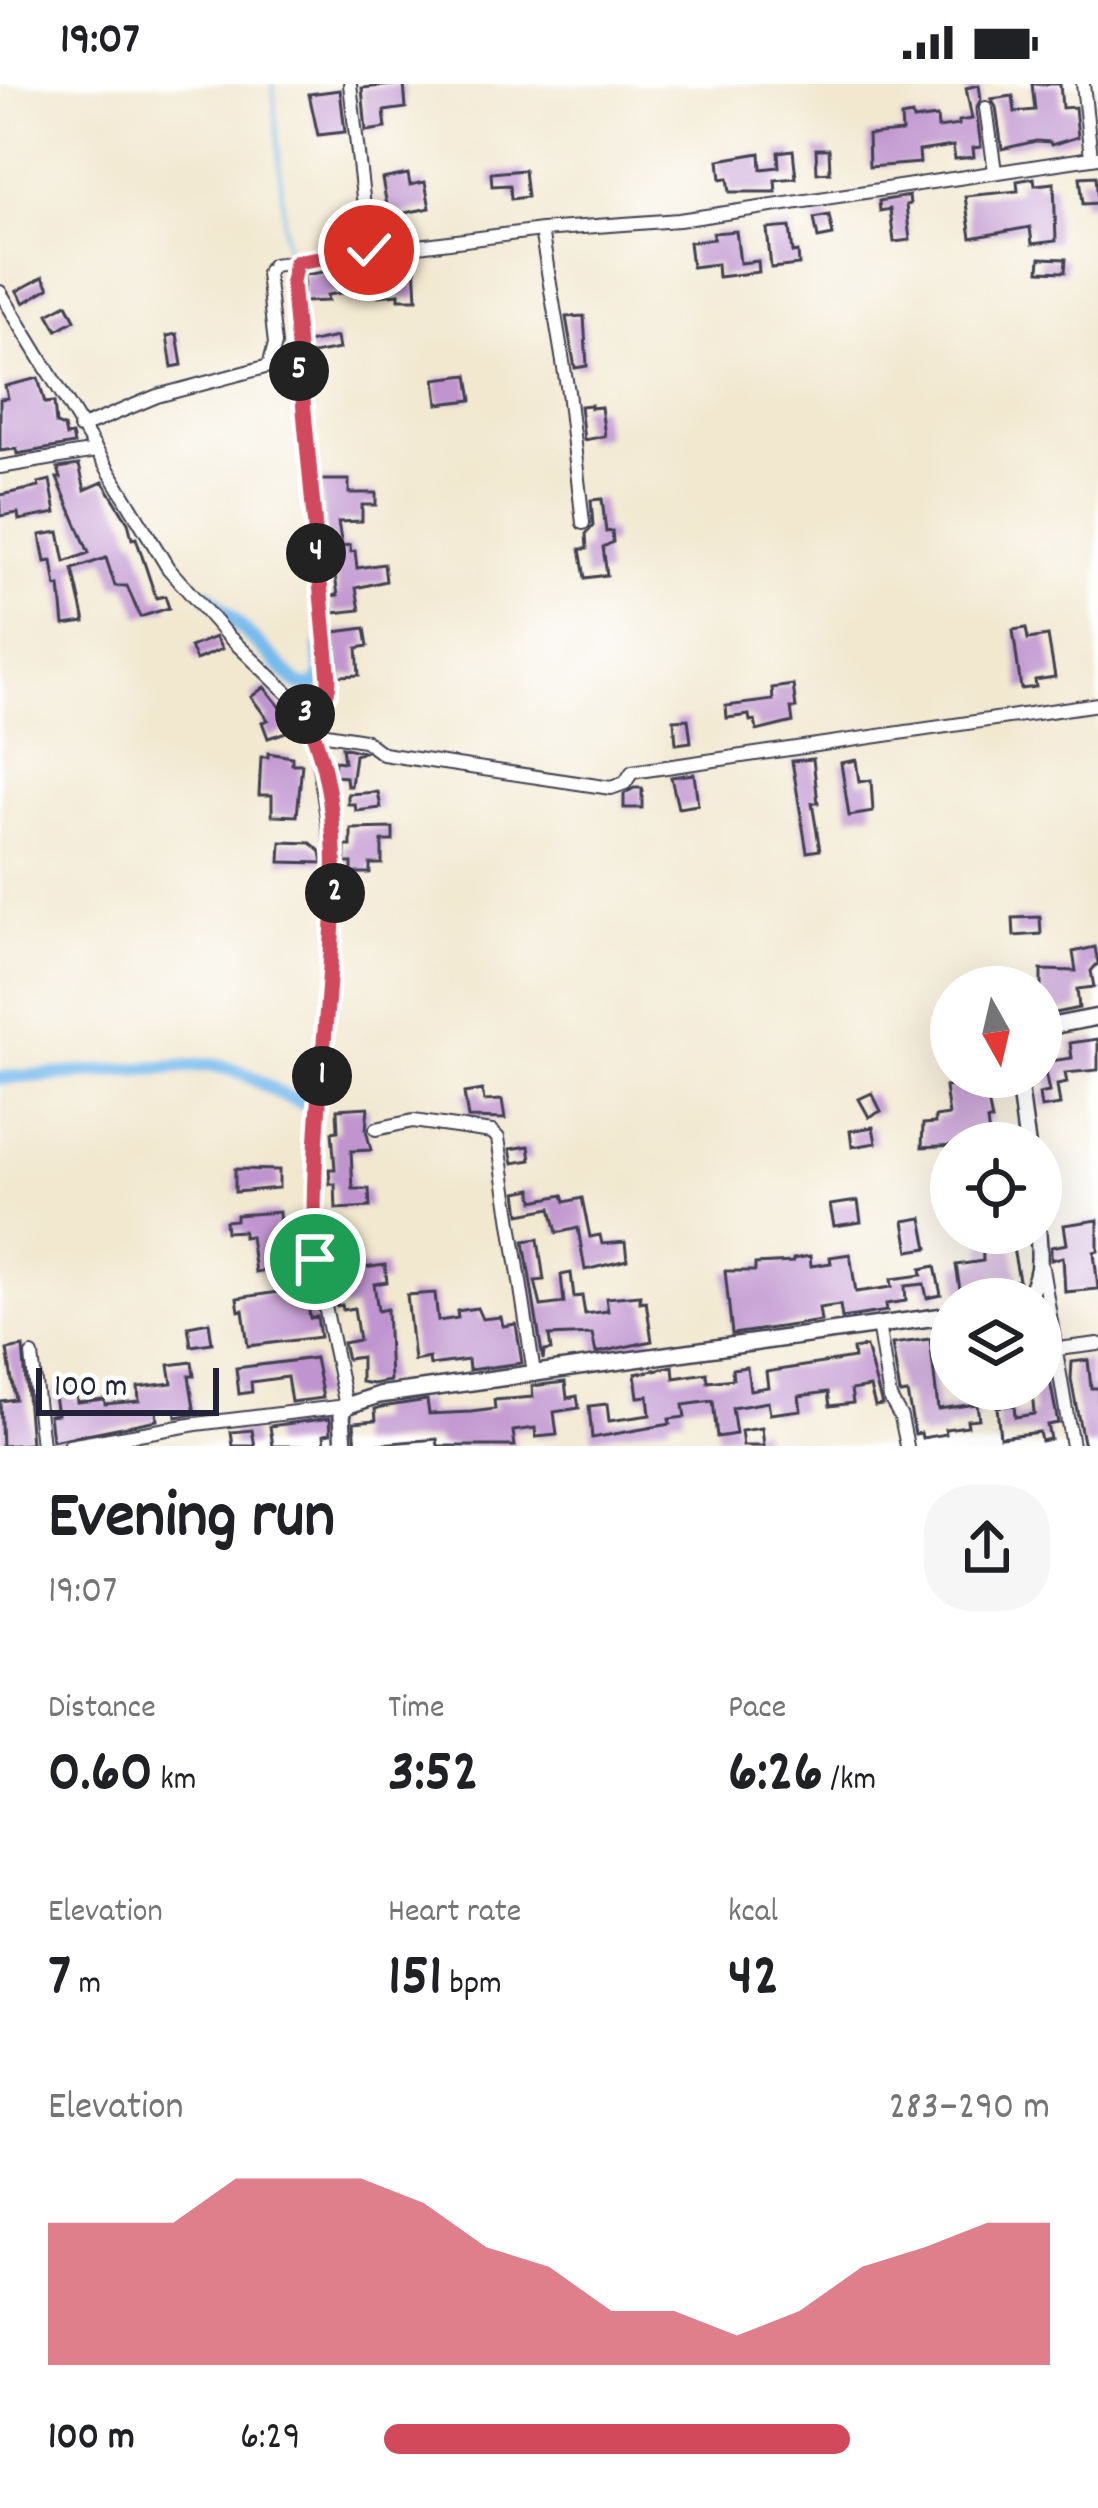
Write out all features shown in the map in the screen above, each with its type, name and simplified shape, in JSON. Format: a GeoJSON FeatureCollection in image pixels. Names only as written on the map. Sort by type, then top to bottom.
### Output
{"type":"FeatureCollection","features":[{"type":"Feature","properties":{"kind":"street"},"geometry":{"type":"LineString","coordinates":[[350,84],[369,250]]}},
{"type":"Feature","properties":{"kind":"street"},"geometry":{"type":"LineString","coordinates":[[80,428],[157,396],[269,365],[275,344],[267,273],[288,263],[541,230],[679,220],[1095,157],[1083,84]]}},
{"type":"Feature","properties":{"kind":"street"},"geometry":{"type":"LineString","coordinates":[[986,108],[995,171]]}},
{"type":"Feature","properties":{"kind":"street"},"geometry":{"type":"LineString","coordinates":[[541,230],[584,523]]}},
{"type":"Feature","properties":{"kind":"street"},"geometry":{"type":"LineString","coordinates":[[288,263],[329,679],[324,700],[301,706]]}},
{"type":"Feature","properties":{"kind":"street"},"geometry":{"type":"LineString","coordinates":[[0,292],[168,568],[226,634],[301,706],[314,731],[336,878],[314,1202],[315,1259],[346,1406],[344,1446]]}},
{"type":"Feature","properties":{"kind":"street"},"geometry":{"type":"LineString","coordinates":[[0,467],[96,452]]}},
{"type":"Feature","properties":{"kind":"street"},"geometry":{"type":"LineString","coordinates":[[314,731],[364,740],[383,754],[611,788],[625,783],[632,772],[1098,704]]}},
{"type":"Feature","properties":{"kind":"street"},"geometry":{"type":"LineString","coordinates":[[1062,1024],[1098,1017]]}},
{"type":"Feature","properties":{"kind":"street"},"geometry":{"type":"LineString","coordinates":[[376,1129],[413,1121],[492,1132],[499,1138],[534,1373]]}},
{"type":"Feature","properties":{"kind":"street"},"geometry":{"type":"LineString","coordinates":[[1040,1254],[1043,1278]]}},
{"type":"Feature","properties":{"kind":"street"},"geometry":{"type":"LineString","coordinates":[[1036,1278],[1040,1261]]}},
{"type":"Feature","properties":{"kind":"street"},"geometry":{"type":"LineString","coordinates":[[69,1446],[196,1424],[346,1406],[379,1395],[930,1318]]}},
{"type":"Feature","properties":{"kind":"street"},"geometry":{"type":"LineString","coordinates":[[878,1324],[890,1397],[901,1417],[907,1446]]}},
{"type":"Feature","properties":{"kind":"street"},"geometry":{"type":"LineString","coordinates":[[1062,1348],[1098,1344]]}},
{"type":"Feature","properties":{"kind":"street"},"geometry":{"type":"LineString","coordinates":[[32,1355],[42,1446]]}},
{"type":"Feature","properties":{"kind":"street"},"geometry":{"type":"LineString","coordinates":[[1062,1377],[1072,1446]]}},
{"type":"Feature","properties":{"kind":"building"},"geometry":{"type":"Polygon","coordinates":[[[404,84],[406,108],[384,111],[386,128],[366,131],[362,88],[404,84]]]}},
{"type":"Feature","properties":{"kind":"building"},"geometry":{"type":"Polygon","coordinates":[[[1032,84],[1060,84],[1062,108],[1075,107],[1078,137],[1051,145],[1036,141],[1002,149],[991,99],[1013,96],[1015,112],[1035,110],[1032,84]]]}},
{"type":"Feature","properties":{"kind":"building"},"geometry":{"type":"Polygon","coordinates":[[[979,85],[981,99],[976,109],[981,147],[973,148],[974,157],[955,159],[953,146],[919,151],[920,163],[869,167],[868,135],[902,132],[901,117],[912,115],[913,120],[937,117],[938,128],[959,125],[959,121],[972,119],[966,88],[979,85]]]}},
{"type":"Feature","properties":{"kind":"building"},"geometry":{"type":"Polygon","coordinates":[[[340,90],[345,132],[318,135],[309,94],[340,90]]]}},
{"type":"Feature","properties":{"kind":"building"},"geometry":{"type":"Polygon","coordinates":[[[816,149],[829,149],[830,172],[817,173],[816,149]]]}},
{"type":"Feature","properties":{"kind":"building"},"geometry":{"type":"Polygon","coordinates":[[[793,150],[796,178],[775,180],[776,192],[730,192],[728,178],[721,179],[719,160],[760,153],[761,169],[779,167],[778,152],[793,150]]]}},
{"type":"Feature","properties":{"kind":"building"},"geometry":{"type":"Polygon","coordinates":[[[524,170],[527,197],[511,199],[510,185],[492,186],[491,173],[524,170]]]}},
{"type":"Feature","properties":{"kind":"building"},"geometry":{"type":"Polygon","coordinates":[[[408,174],[410,185],[425,182],[430,208],[389,216],[382,179],[408,174]]]}},
{"type":"Feature","properties":{"kind":"building"},"geometry":{"type":"Polygon","coordinates":[[[1096,176],[1098,203],[1083,204],[1080,177],[1096,176]]]}},
{"type":"Feature","properties":{"kind":"building"},"geometry":{"type":"Polygon","coordinates":[[[1034,178],[1035,185],[1054,183],[1056,241],[1032,244],[1030,227],[971,238],[965,196],[1018,191],[1017,181],[1034,178]]]}},
{"type":"Feature","properties":{"kind":"building"},"geometry":{"type":"Polygon","coordinates":[[[909,196],[910,240],[894,242],[890,209],[880,211],[879,201],[909,196]]]}},
{"type":"Feature","properties":{"kind":"building"},"geometry":{"type":"Polygon","coordinates":[[[829,215],[833,235],[818,238],[814,218],[829,215]]]}},
{"type":"Feature","properties":{"kind":"building"},"geometry":{"type":"Polygon","coordinates":[[[790,227],[799,265],[771,268],[767,229],[790,227]]]}},
{"type":"Feature","properties":{"kind":"building"},"geometry":{"type":"Polygon","coordinates":[[[736,231],[740,263],[758,261],[759,272],[718,277],[717,264],[692,267],[689,242],[736,231]]]}},
{"type":"Feature","properties":{"kind":"building"},"geometry":{"type":"Polygon","coordinates":[[[1040,258],[1066,259],[1065,272],[1039,271],[1040,258]]]}},
{"type":"Feature","properties":{"kind":"building"},"geometry":{"type":"Polygon","coordinates":[[[397,260],[415,264],[417,299],[362,294],[362,290],[327,295],[328,301],[303,302],[304,275],[397,260]]]}},
{"type":"Feature","properties":{"kind":"building"},"geometry":{"type":"Polygon","coordinates":[[[43,277],[49,288],[24,303],[17,291],[43,277]]]}},
{"type":"Feature","properties":{"kind":"building"},"geometry":{"type":"Polygon","coordinates":[[[67,304],[75,320],[57,330],[48,314],[67,304]]]}},
{"type":"Feature","properties":{"kind":"building"},"geometry":{"type":"Polygon","coordinates":[[[584,316],[587,366],[575,368],[566,317],[584,316]]]}},
{"type":"Feature","properties":{"kind":"building"},"geometry":{"type":"Polygon","coordinates":[[[177,334],[182,365],[172,367],[167,336],[177,334]]]}},
{"type":"Feature","properties":{"kind":"building"},"geometry":{"type":"Polygon","coordinates":[[[337,337],[339,349],[308,355],[307,343],[337,337]]]}},
{"type":"Feature","properties":{"kind":"building"},"geometry":{"type":"Polygon","coordinates":[[[468,375],[472,400],[438,404],[435,379],[468,375]]]}},
{"type":"Feature","properties":{"kind":"building"},"geometry":{"type":"Polygon","coordinates":[[[38,378],[45,403],[54,402],[56,424],[64,427],[66,436],[72,435],[74,444],[17,454],[16,449],[0,451],[0,399],[8,398],[5,386],[38,378]]]}},
{"type":"Feature","properties":{"kind":"building"},"geometry":{"type":"Polygon","coordinates":[[[580,406],[601,407],[605,436],[584,440],[580,406]]]}},
{"type":"Feature","properties":{"kind":"building"},"geometry":{"type":"Polygon","coordinates":[[[79,465],[85,490],[103,482],[128,522],[132,539],[136,538],[156,598],[165,596],[169,608],[140,617],[127,586],[115,586],[106,558],[73,569],[85,622],[64,625],[60,586],[56,587],[52,561],[45,562],[40,535],[59,532],[65,562],[89,553],[57,478],[61,478],[58,468],[79,465]]]}},
{"type":"Feature","properties":{"kind":"building"},"geometry":{"type":"Polygon","coordinates":[[[50,480],[56,513],[19,520],[18,513],[0,516],[0,495],[50,480]]]}},
{"type":"Feature","properties":{"kind":"building"},"geometry":{"type":"Polygon","coordinates":[[[320,480],[349,480],[349,493],[376,493],[376,505],[362,505],[362,521],[338,522],[342,546],[350,545],[351,552],[355,551],[357,568],[384,564],[386,581],[356,588],[360,610],[333,613],[331,596],[338,595],[333,563],[328,564],[320,480]]]}},
{"type":"Feature","properties":{"kind":"building"},"geometry":{"type":"Polygon","coordinates":[[[602,499],[606,532],[612,531],[613,542],[603,547],[607,575],[585,578],[580,549],[587,549],[586,534],[593,526],[591,500],[602,499]]]}},
{"type":"Feature","properties":{"kind":"building"},"geometry":{"type":"Polygon","coordinates":[[[365,628],[368,646],[357,648],[359,675],[339,676],[335,632],[365,628]]]}},
{"type":"Feature","properties":{"kind":"building"},"geometry":{"type":"Polygon","coordinates":[[[1026,628],[1028,639],[1048,636],[1055,677],[1035,680],[1036,687],[1021,689],[1013,630],[1026,628]]]}},
{"type":"Feature","properties":{"kind":"building"},"geometry":{"type":"Polygon","coordinates":[[[215,637],[222,649],[196,660],[190,647],[215,637]]]}},
{"type":"Feature","properties":{"kind":"building"},"geometry":{"type":"Polygon","coordinates":[[[793,685],[793,722],[757,731],[749,715],[727,718],[726,706],[773,700],[772,688],[793,685]]]}},
{"type":"Feature","properties":{"kind":"building"},"geometry":{"type":"Polygon","coordinates":[[[264,687],[286,714],[292,730],[268,738],[262,722],[268,720],[251,697],[264,687]]]}},
{"type":"Feature","properties":{"kind":"building"},"geometry":{"type":"Polygon","coordinates":[[[688,719],[691,742],[676,744],[674,720],[688,719]]]}},
{"type":"Feature","properties":{"kind":"building"},"geometry":{"type":"Polygon","coordinates":[[[342,747],[363,752],[355,755],[351,786],[346,777],[333,776],[335,761],[344,762],[342,747]]]}},
{"type":"Feature","properties":{"kind":"building"},"geometry":{"type":"Polygon","coordinates":[[[268,753],[302,764],[297,816],[272,815],[272,795],[259,795],[261,757],[268,753]]]}},
{"type":"Feature","properties":{"kind":"building"},"geometry":{"type":"Polygon","coordinates":[[[813,759],[818,803],[812,803],[820,850],[807,852],[792,761],[813,759]]]}},
{"type":"Feature","properties":{"kind":"building"},"geometry":{"type":"Polygon","coordinates":[[[856,760],[859,782],[871,780],[873,812],[849,816],[841,763],[856,760]]]}},
{"type":"Feature","properties":{"kind":"building"},"geometry":{"type":"Polygon","coordinates":[[[694,774],[698,805],[678,808],[671,777],[694,774]]]}},
{"type":"Feature","properties":{"kind":"building"},"geometry":{"type":"Polygon","coordinates":[[[642,788],[642,808],[624,808],[624,794],[642,788]]]}},
{"type":"Feature","properties":{"kind":"building"},"geometry":{"type":"Polygon","coordinates":[[[378,792],[381,808],[356,811],[355,804],[348,804],[348,794],[378,792]]]}},
{"type":"Feature","properties":{"kind":"building"},"geometry":{"type":"Polygon","coordinates":[[[393,828],[393,841],[382,841],[382,864],[370,864],[370,873],[352,873],[352,863],[345,863],[351,829],[393,828]]]}},
{"type":"Feature","properties":{"kind":"building"},"geometry":{"type":"Polygon","coordinates":[[[281,842],[311,843],[321,852],[323,863],[280,862],[281,842]]]}},
{"type":"Feature","properties":{"kind":"building"},"geometry":{"type":"Polygon","coordinates":[[[1040,917],[1041,934],[1014,936],[1013,918],[1040,917]]]}},
{"type":"Feature","properties":{"kind":"building"},"geometry":{"type":"Polygon","coordinates":[[[1095,947],[1094,987],[1077,989],[1079,1008],[1062,1012],[1062,971],[1076,971],[1073,952],[1095,947]]]}},
{"type":"Feature","properties":{"kind":"building"},"geometry":{"type":"Polygon","coordinates":[[[1098,1039],[1098,1070],[1065,1073],[1067,1083],[1062,1084],[1062,1059],[1072,1058],[1070,1043],[1098,1039]]]}},
{"type":"Feature","properties":{"kind":"building"},"geometry":{"type":"Polygon","coordinates":[[[482,1090],[484,1101],[502,1100],[505,1119],[468,1118],[464,1093],[482,1090]]]}},
{"type":"Feature","properties":{"kind":"building"},"geometry":{"type":"Polygon","coordinates":[[[872,1093],[881,1111],[869,1117],[859,1099],[872,1093]]]}},
{"type":"Feature","properties":{"kind":"building"},"geometry":{"type":"Polygon","coordinates":[[[947,1098],[987,1098],[992,1121],[935,1122],[935,1117],[949,1115],[947,1098]]]}},
{"type":"Feature","properties":{"kind":"building"},"geometry":{"type":"Polygon","coordinates":[[[1040,1098],[1059,1098],[1060,1105],[1041,1108],[1040,1098]]]}},
{"type":"Feature","properties":{"kind":"building"},"geometry":{"type":"Polygon","coordinates":[[[368,1107],[371,1150],[351,1151],[353,1189],[369,1189],[370,1207],[336,1209],[329,1169],[335,1169],[332,1132],[338,1131],[337,1109],[368,1107]]]}},
{"type":"Feature","properties":{"kind":"building"},"geometry":{"type":"Polygon","coordinates":[[[930,1123],[930,1147],[922,1147],[923,1124],[930,1123]]]}},
{"type":"Feature","properties":{"kind":"building"},"geometry":{"type":"Polygon","coordinates":[[[873,1127],[876,1143],[852,1147],[850,1131],[873,1127]]]}},
{"type":"Feature","properties":{"kind":"building"},"geometry":{"type":"Polygon","coordinates":[[[529,1146],[531,1160],[513,1163],[510,1149],[529,1146]]]}},
{"type":"Feature","properties":{"kind":"building"},"geometry":{"type":"Polygon","coordinates":[[[235,1169],[279,1170],[279,1188],[235,1192],[235,1169]]]}},
{"type":"Feature","properties":{"kind":"building"},"geometry":{"type":"Polygon","coordinates":[[[532,1189],[534,1201],[563,1195],[565,1202],[582,1198],[590,1237],[600,1235],[602,1244],[625,1242],[627,1260],[585,1270],[578,1228],[557,1233],[551,1208],[520,1214],[517,1192],[532,1189]]]}},
{"type":"Feature","properties":{"kind":"building"},"geometry":{"type":"Polygon","coordinates":[[[858,1201],[861,1222],[834,1226],[830,1205],[858,1201]]]}},
{"type":"Feature","properties":{"kind":"building"},"geometry":{"type":"Polygon","coordinates":[[[279,1212],[275,1252],[285,1251],[288,1268],[255,1272],[250,1236],[243,1237],[243,1231],[226,1232],[225,1221],[236,1220],[236,1215],[279,1212]]]}},
{"type":"Feature","properties":{"kind":"building"},"geometry":{"type":"Polygon","coordinates":[[[922,1218],[928,1248],[909,1251],[904,1221],[922,1218]]]}},
{"type":"Feature","properties":{"kind":"building"},"geometry":{"type":"Polygon","coordinates":[[[1098,1220],[1098,1251],[1094,1252],[1098,1289],[1065,1292],[1063,1257],[1051,1260],[1051,1254],[1062,1254],[1062,1245],[1067,1244],[1064,1225],[1098,1220]]]}},
{"type":"Feature","properties":{"kind":"building"},"geometry":{"type":"Polygon","coordinates":[[[538,1239],[544,1280],[535,1281],[541,1306],[564,1303],[561,1275],[571,1273],[574,1297],[582,1296],[585,1314],[608,1311],[606,1298],[640,1295],[640,1302],[646,1301],[652,1341],[596,1353],[592,1334],[549,1336],[551,1350],[544,1351],[543,1360],[524,1241],[538,1239]]]}},
{"type":"Feature","properties":{"kind":"building"},"geometry":{"type":"Polygon","coordinates":[[[850,1254],[856,1292],[892,1287],[891,1279],[922,1275],[921,1269],[935,1266],[937,1278],[930,1278],[930,1297],[924,1284],[905,1286],[906,1301],[886,1304],[887,1311],[842,1318],[840,1305],[819,1308],[821,1321],[732,1334],[725,1271],[755,1271],[755,1264],[810,1256],[811,1266],[831,1263],[830,1257],[850,1254]]]}},
{"type":"Feature","properties":{"kind":"building"},"geometry":{"type":"Polygon","coordinates":[[[983,1254],[1014,1254],[1019,1278],[958,1278],[956,1265],[983,1261],[983,1254]]]}},
{"type":"Feature","properties":{"kind":"building"},"geometry":{"type":"Polygon","coordinates":[[[385,1265],[387,1282],[374,1284],[378,1311],[387,1309],[390,1381],[373,1384],[361,1382],[361,1357],[347,1359],[343,1343],[359,1340],[354,1308],[336,1306],[333,1295],[343,1290],[340,1268],[385,1265]]]}},
{"type":"Feature","properties":{"kind":"building"},"geometry":{"type":"Polygon","coordinates":[[[292,1290],[293,1298],[307,1296],[310,1318],[317,1317],[320,1337],[248,1346],[237,1298],[292,1290]]]}},
{"type":"Feature","properties":{"kind":"building"},"geometry":{"type":"Polygon","coordinates":[[[435,1293],[438,1321],[477,1308],[482,1319],[501,1317],[503,1326],[516,1324],[522,1363],[469,1370],[468,1360],[430,1365],[429,1358],[414,1361],[407,1295],[435,1293]]]}},
{"type":"Feature","properties":{"kind":"building"},"geometry":{"type":"Polygon","coordinates":[[[209,1322],[212,1343],[191,1346],[188,1326],[209,1322]]]}},
{"type":"Feature","properties":{"kind":"building"},"geometry":{"type":"Polygon","coordinates":[[[930,1339],[930,1410],[978,1410],[979,1419],[967,1420],[968,1426],[945,1429],[946,1434],[922,1438],[921,1433],[915,1434],[907,1393],[900,1394],[892,1344],[930,1339]]]}},
{"type":"Feature","properties":{"kind":"building"},"geometry":{"type":"Polygon","coordinates":[[[23,1347],[31,1444],[2,1446],[0,1401],[15,1399],[7,1350],[23,1347]]]}},
{"type":"Feature","properties":{"kind":"building"},"geometry":{"type":"Polygon","coordinates":[[[866,1347],[882,1405],[875,1406],[870,1387],[851,1390],[853,1403],[830,1406],[828,1392],[799,1396],[801,1410],[770,1414],[768,1402],[732,1408],[736,1434],[717,1437],[713,1401],[683,1405],[685,1417],[669,1419],[670,1424],[592,1438],[589,1406],[607,1404],[609,1421],[650,1415],[648,1396],[638,1397],[635,1374],[673,1366],[674,1378],[707,1373],[708,1382],[733,1379],[732,1369],[747,1367],[750,1390],[768,1387],[766,1372],[854,1358],[853,1349],[866,1347]]]}},
{"type":"Feature","properties":{"kind":"building"},"geometry":{"type":"Polygon","coordinates":[[[315,1358],[323,1398],[291,1402],[287,1377],[251,1382],[252,1392],[239,1394],[236,1368],[315,1358]]]}},
{"type":"Feature","properties":{"kind":"building"},"geometry":{"type":"Polygon","coordinates":[[[1088,1360],[1091,1388],[1098,1388],[1098,1446],[1083,1442],[1071,1379],[1072,1362],[1088,1360]]]}},
{"type":"Feature","properties":{"kind":"building"},"geometry":{"type":"Polygon","coordinates":[[[192,1362],[194,1376],[189,1376],[195,1414],[176,1417],[175,1409],[156,1411],[157,1420],[52,1441],[49,1415],[57,1414],[53,1390],[75,1388],[77,1402],[139,1401],[138,1387],[172,1383],[169,1365],[192,1362]]]}},
{"type":"Feature","properties":{"kind":"building"},"geometry":{"type":"Polygon","coordinates":[[[565,1382],[567,1398],[577,1396],[579,1408],[554,1412],[557,1435],[536,1437],[535,1428],[513,1431],[515,1446],[438,1446],[437,1439],[356,1446],[354,1422],[376,1420],[375,1409],[427,1400],[429,1414],[495,1409],[494,1400],[533,1397],[532,1386],[565,1382]]]}},
{"type":"Feature","properties":{"kind":"building"},"geometry":{"type":"Polygon","coordinates":[[[997,1410],[1014,1410],[1015,1417],[1034,1414],[1034,1410],[1056,1410],[1058,1423],[1047,1425],[1050,1439],[1041,1441],[1039,1432],[1000,1437],[997,1410]]]}},
{"type":"Feature","properties":{"kind":"building"},"geometry":{"type":"Polygon","coordinates":[[[330,1418],[331,1433],[324,1434],[325,1446],[273,1446],[270,1426],[330,1418]]]}},
{"type":"Feature","properties":{"kind":"building"},"geometry":{"type":"Polygon","coordinates":[[[762,1428],[764,1446],[743,1446],[741,1431],[762,1428]]]}},
{"type":"Feature","properties":{"kind":"building"},"geometry":{"type":"Polygon","coordinates":[[[252,1430],[255,1446],[233,1446],[231,1432],[252,1430]]]}},
{"type":"Feature","properties":{"kind":"waterway"},"geometry":{"type":"LineString","coordinates":[[273,84],[287,257]]}},
{"type":"Feature","properties":{"kind":"waterway"},"geometry":{"type":"LineString","coordinates":[[207,594],[298,684],[313,687],[322,677],[320,647]]}},
{"type":"Feature","properties":{"kind":"waterway"},"geometry":{"type":"LineString","coordinates":[[0,1078],[208,1065],[237,1071],[312,1105]]}},
{"type":"Feature","properties":{"kind":"route"},"geometry":{"type":"LineString","coordinates":[[315,1259],[314,1202],[336,878],[320,758],[314,731],[301,706],[324,700],[329,679],[292,269],[296,262],[369,250]]}}]}
